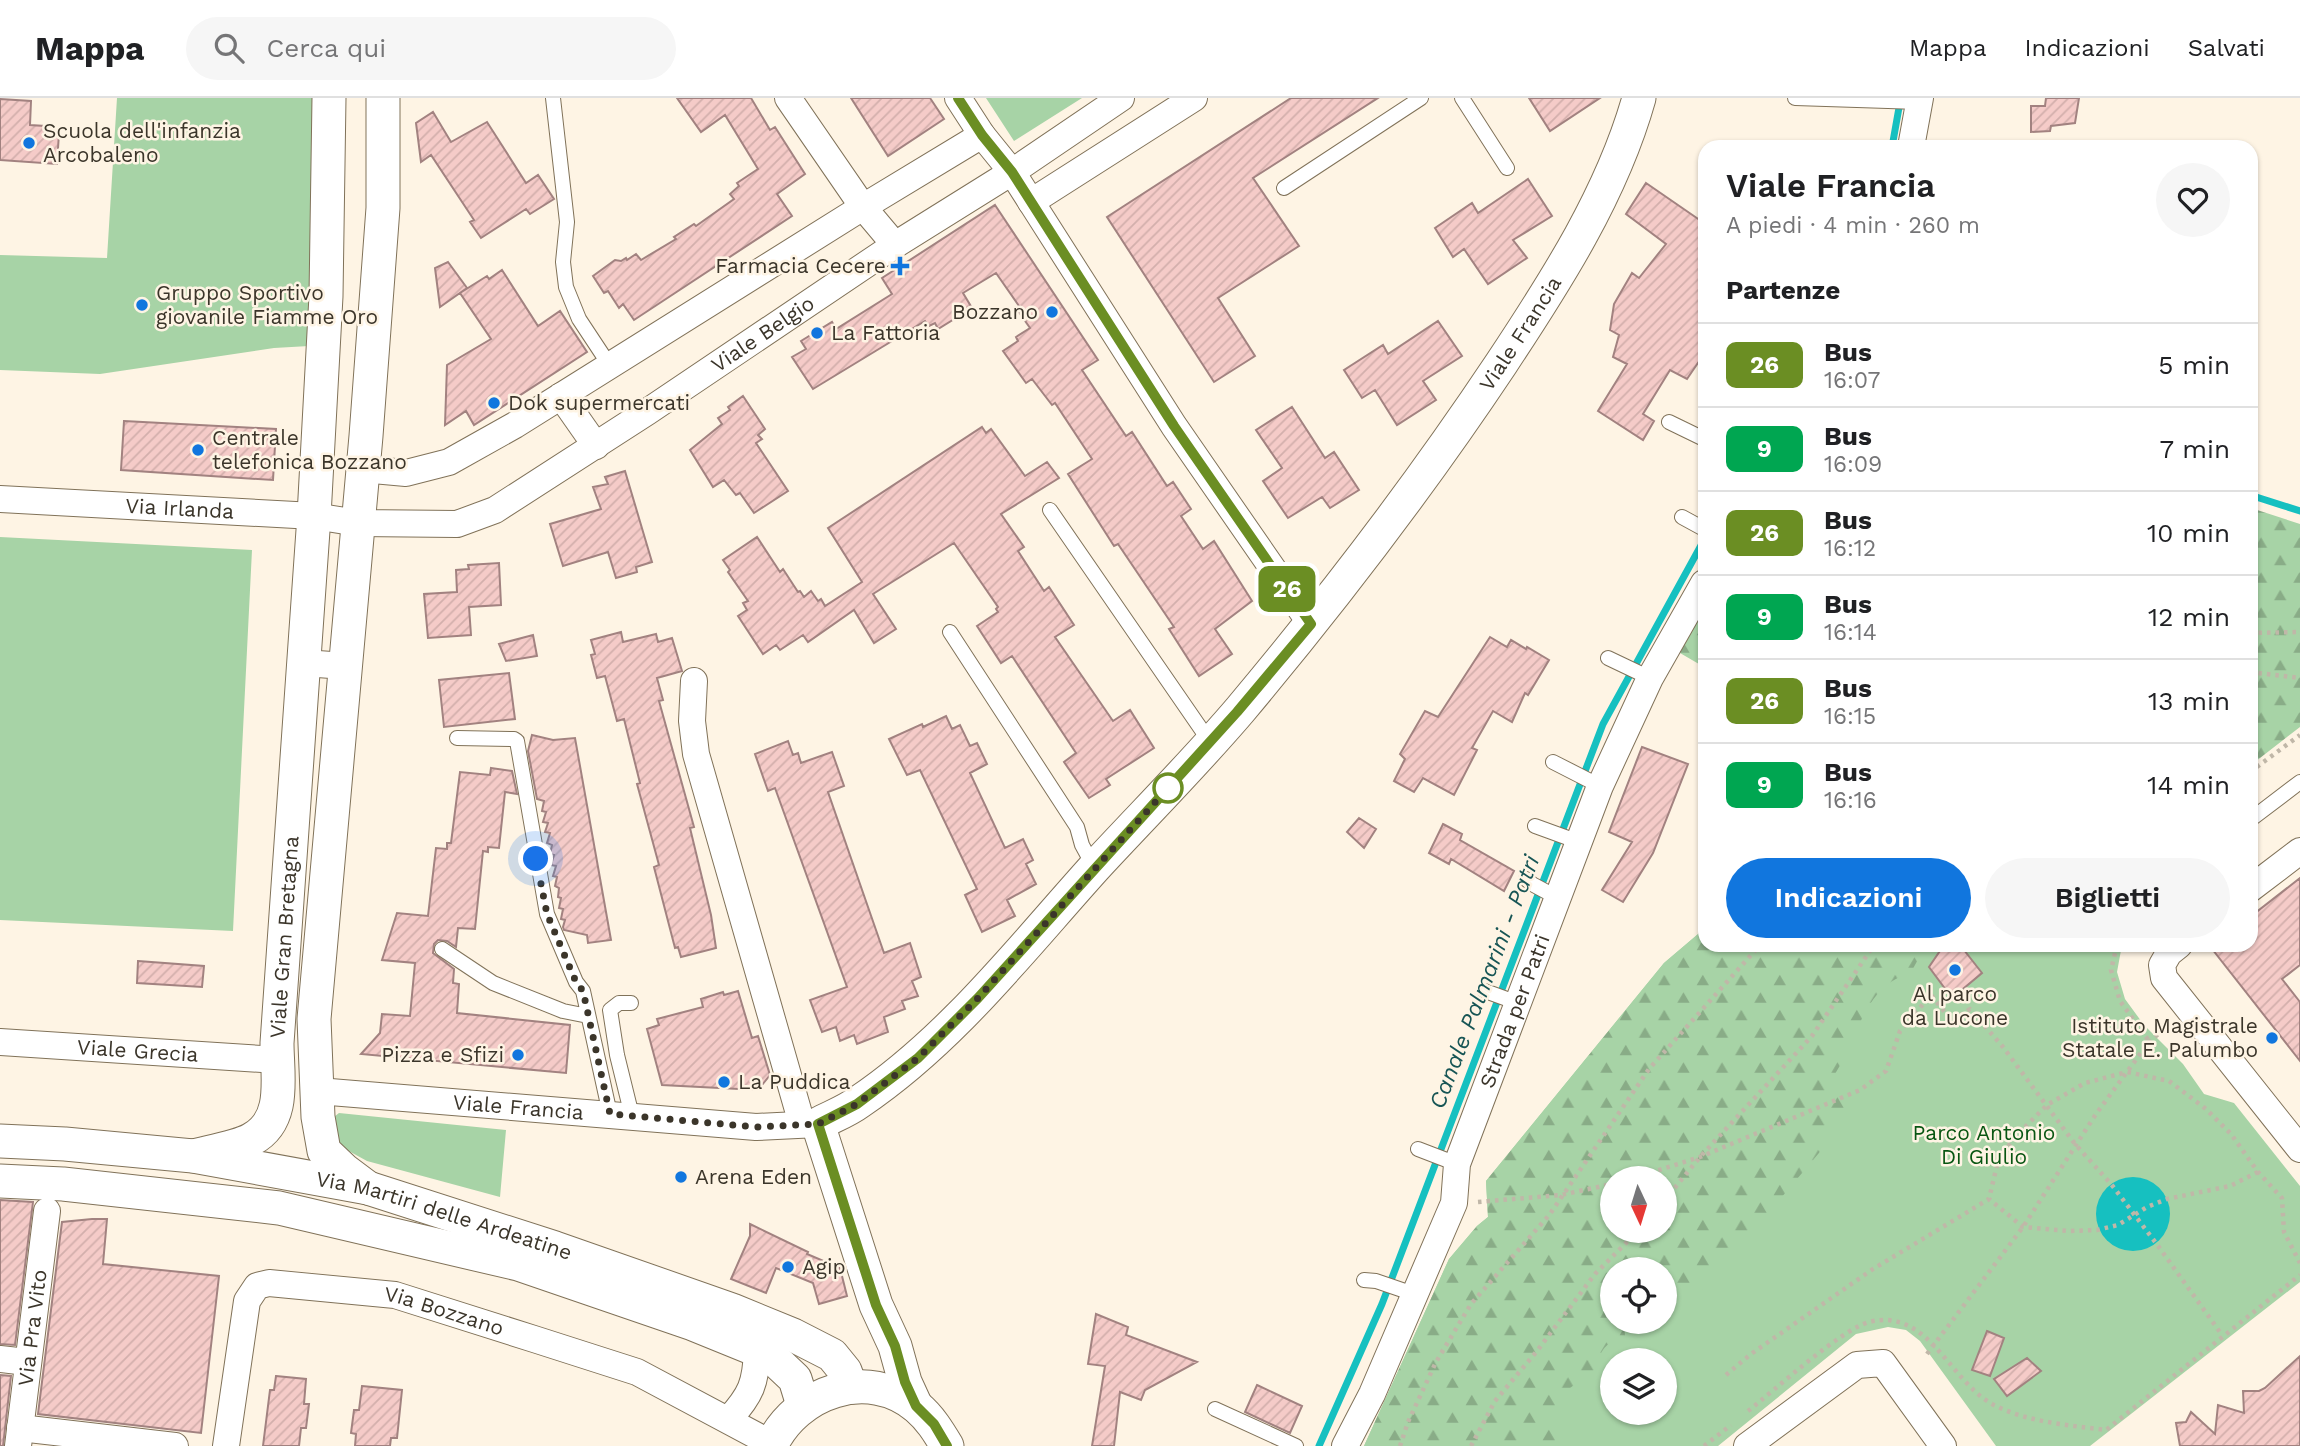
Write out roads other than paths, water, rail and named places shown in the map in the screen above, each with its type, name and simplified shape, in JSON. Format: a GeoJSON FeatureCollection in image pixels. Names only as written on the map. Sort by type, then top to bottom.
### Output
{"type":"FeatureCollection","features":[{"type":"Feature","properties":{"kind":"street","name":"Viale Gran Bretagna"},"geometry":{"type":"LineString","coordinates":[[193,1156],[252,1139],[271,1121],[278,1102],[277,1060],[314,516],[326,296],[329,98]]}},
{"type":"Feature","properties":{"kind":"street","name":"Viale Gran Bretagna"},"geometry":{"type":"LineString","coordinates":[[368,1188],[324,1151],[318,1117],[314,1019],[383,208],[383,98]]}},
{"type":"Feature","properties":{"kind":"street"},"geometry":{"type":"LineString","coordinates":[[788,98],[863,206],[895,245]]}},
{"type":"Feature","properties":{"kind":"street"},"geometry":{"type":"LineString","coordinates":[[958,98],[982,135],[1012,172],[1174,426],[1311,624]]}},
{"type":"Feature","properties":{"kind":"street","name":"Viale Belgio"},"geometry":{"type":"LineString","coordinates":[[358,523],[457,524],[495,510],[1121,98]]}},
{"type":"Feature","properties":{"kind":"street"},"geometry":{"type":"LineString","coordinates":[[1031,202],[1194,98]]}},
{"type":"Feature","properties":{"kind":"street","name":"Viale Francia"},"geometry":{"type":"LineString","coordinates":[[318,1091],[756,1127],[810,1124],[857,1104],[918,1058],[978,998],[1210,742],[1311,624],[1388,526],[1469,413],[1547,295],[1591,215],[1631,128],[1639,98]]}},
{"type":"Feature","properties":{"kind":"street"},"geometry":{"type":"LineString","coordinates":[[1912,140],[1917,100]]}},
{"type":"Feature","properties":{"kind":"street"},"geometry":{"type":"LineString","coordinates":[[362,469],[407,473],[449,462],[515,425],[863,206],[982,135]]}},
{"type":"Feature","properties":{"kind":"street"},"geometry":{"type":"LineString","coordinates":[[561,396],[596,446]]}},
{"type":"Feature","properties":{"kind":"street","name":"Via Irlanda"},"geometry":{"type":"LineString","coordinates":[[0,499],[314,516],[358,523]]}},
{"type":"Feature","properties":{"kind":"street","name":"Strada per Patri"},"geometry":{"type":"LineString","coordinates":[[1345,1446],[1371,1394],[1406,1291],[1454,1203],[1453,1162],[1518,1003],[1554,895],[1596,783],[1645,676],[1698,592]]}},
{"type":"Feature","properties":{"kind":"street"},"geometry":{"type":"LineString","coordinates":[[304,663],[345,666]]}},
{"type":"Feature","properties":{"kind":"street"},"geometry":{"type":"LineString","coordinates":[[694,681],[692,721],[696,754],[810,1124],[916,1406]]}},
{"type":"Feature","properties":{"kind":"street"},"geometry":{"type":"LineString","coordinates":[[2258,883],[2300,851]]}},
{"type":"Feature","properties":{"kind":"street"},"geometry":{"type":"LineString","coordinates":[[2172,952],[2162,965],[2164,978],[2300,1149]]}},
{"type":"Feature","properties":{"kind":"street","name":"Viale Grecia"},"geometry":{"type":"LineString","coordinates":[[0,1042],[277,1060]]}},
{"type":"Feature","properties":{"kind":"street","name":"Via Martiri delle Ardeatine"},"geometry":{"type":"LineString","coordinates":[[0,1141],[193,1156],[368,1188],[555,1248],[732,1310],[793,1335],[832,1355],[862,1387]]}},
{"type":"Feature","properties":{"kind":"street","name":"Via Martiri delle Ardeatine"},"geometry":{"type":"LineString","coordinates":[[0,1181],[55,1198],[279,1208],[518,1264],[693,1324],[757,1350],[777,1362],[795,1380],[803,1405]]}},
{"type":"Feature","properties":{"kind":"street","name":"Via Pra Vito"},"geometry":{"type":"LineString","coordinates":[[19,1437],[27,1362],[55,1198]]}},
{"type":"Feature","properties":{"kind":"street","name":"Via Bozzano"},"geometry":{"type":"LineString","coordinates":[[226,1446],[247,1301],[257,1286],[269,1283],[395,1295],[637,1372],[729,1419],[771,1445]]}},
{"type":"Feature","properties":{"kind":"street"},"geometry":{"type":"LineString","coordinates":[[862,1387],[883,1369],[884,1350],[876,1305]]}},
{"type":"Feature","properties":{"kind":"street"},"geometry":{"type":"LineString","coordinates":[[729,1419],[751,1391],[756,1373],[757,1350]]}},
{"type":"Feature","properties":{"kind":"street"},"geometry":{"type":"LineString","coordinates":[[0,1359],[27,1362]]}},
{"type":"Feature","properties":{"kind":"street"},"geometry":{"type":"LineString","coordinates":[[1746,1446],[1857,1365],[1883,1363],[1943,1446]]}},
{"type":"Feature","properties":{"kind":"street"},"geometry":{"type":"LineString","coordinates":[[771,1445],[785,1422],[803,1405],[826,1393],[862,1387],[895,1394],[916,1406],[934,1424],[947,1446]]}},
{"type":"Feature","properties":{"kind":"street"},"geometry":{"type":"LineString","coordinates":[[19,1437],[176,1446]]}},
{"type":"Feature","properties":{"kind":"lane"},"geometry":{"type":"LineString","coordinates":[[553,98],[567,222],[563,261],[566,288],[579,319],[610,366]]}},
{"type":"Feature","properties":{"kind":"lane"},"geometry":{"type":"LineString","coordinates":[[1284,188],[1421,98]]}},
{"type":"Feature","properties":{"kind":"lane"},"geometry":{"type":"LineString","coordinates":[[1462,98],[1507,168]]}},
{"type":"Feature","properties":{"kind":"lane"},"geometry":{"type":"LineString","coordinates":[[1795,98],[1917,100]]}},
{"type":"Feature","properties":{"kind":"lane"},"geometry":{"type":"LineString","coordinates":[[1669,422],[1698,436]]}},
{"type":"Feature","properties":{"kind":"lane"},"geometry":{"type":"LineString","coordinates":[[1049,510],[1210,742]]}},
{"type":"Feature","properties":{"kind":"lane"},"geometry":{"type":"LineString","coordinates":[[1686,519],[1698,526]]}},
{"type":"Feature","properties":{"kind":"lane"},"geometry":{"type":"LineString","coordinates":[[950,632],[1077,827],[1082,845],[1095,868]]}},
{"type":"Feature","properties":{"kind":"lane"},"geometry":{"type":"LineString","coordinates":[[1615,660],[1645,676]]}},
{"type":"Feature","properties":{"kind":"lane"},"geometry":{"type":"LineString","coordinates":[[457,738],[517,741],[547,914],[576,982],[583,991],[588,1016],[621,1115]]}},
{"type":"Feature","properties":{"kind":"lane"},"geometry":{"type":"LineString","coordinates":[[1553,762],[1596,783]]}},
{"type":"Feature","properties":{"kind":"lane"},"geometry":{"type":"LineString","coordinates":[[2258,814],[2300,782]]}},
{"type":"Feature","properties":{"kind":"lane"},"geometry":{"type":"LineString","coordinates":[[1535,826],[1574,840]]}},
{"type":"Feature","properties":{"kind":"lane"},"geometry":{"type":"LineString","coordinates":[[1530,882],[1554,895]]}},
{"type":"Feature","properties":{"kind":"lane"},"geometry":{"type":"LineString","coordinates":[[442,949],[493,982],[563,1011],[588,1016]]}},
{"type":"Feature","properties":{"kind":"lane"},"geometry":{"type":"LineString","coordinates":[[1485,990],[1518,1003]]}},
{"type":"Feature","properties":{"kind":"lane"},"geometry":{"type":"LineString","coordinates":[[621,1115],[617,1055],[610,1010],[619,1003],[631,1003]]}},
{"type":"Feature","properties":{"kind":"lane"},"geometry":{"type":"LineString","coordinates":[[1423,1150],[1453,1162]]}},
{"type":"Feature","properties":{"kind":"lane"},"geometry":{"type":"LineString","coordinates":[[1370,1280],[1406,1291]]}},
{"type":"Feature","properties":{"kind":"lane"},"geometry":{"type":"LineString","coordinates":[[1215,1409],[1296,1446]]}},
{"type":"Feature","properties":{"kind":"water"},"geometry":{"type":"Polygon","coordinates":[[[2133,1177],[2147,1180],[2159,1188],[2167,1200],[2170,1214],[2167,1228],[2159,1240],[2147,1248],[2133,1251],[2119,1248],[2107,1240],[2099,1228],[2096,1214],[2099,1200],[2107,1188],[2119,1180],[2133,1177]]]}},
{"type":"Feature","properties":{"kind":"waterway","name":"Canale Palmarini - Patri"},"geometry":{"type":"LineString","coordinates":[[1893,140],[1900,102]]}},
{"type":"Feature","properties":{"kind":"waterway"},"geometry":{"type":"LineString","coordinates":[[2258,498],[2300,511]]}},
{"type":"Feature","properties":{"kind":"waterway","name":"Canale Palmarini - Patri"},"geometry":{"type":"LineString","coordinates":[[1319,1446],[1382,1304],[1603,724],[1698,551]]}},
{"type":"Feature","properties":{"kind":"place","name":"Scuola dell'infanzia Arcobaleno"},"geometry":{"type":"Point","coordinates":[29,143]}},
{"type":"Feature","properties":{"kind":"place","name":"Farmacia Cecere"},"geometry":{"type":"Point","coordinates":[900,266]}},
{"type":"Feature","properties":{"kind":"place","name":"Gruppo Sportivo giovanile Fiamme Oro"},"geometry":{"type":"Point","coordinates":[142,305]}},
{"type":"Feature","properties":{"kind":"place","name":"Bozzano"},"geometry":{"type":"Point","coordinates":[1052,312]}},
{"type":"Feature","properties":{"kind":"place","name":"La Fattoria"},"geometry":{"type":"Point","coordinates":[817,333]}},
{"type":"Feature","properties":{"kind":"place","name":"Dok supermercati"},"geometry":{"type":"Point","coordinates":[494,403]}},
{"type":"Feature","properties":{"kind":"place","name":"Centrale telefonica Bozzano"},"geometry":{"type":"Point","coordinates":[198,450]}},
{"type":"Feature","properties":{"kind":"place","name":"Al parco da Lucone"},"geometry":{"type":"Point","coordinates":[1955,970]}},
{"type":"Feature","properties":{"kind":"place","name":"Istituto Magistrale Statale E. Palumbo"},"geometry":{"type":"Point","coordinates":[2272,1038]}},
{"type":"Feature","properties":{"kind":"place","name":"Pizza e Sfizi"},"geometry":{"type":"Point","coordinates":[518,1055]}},
{"type":"Feature","properties":{"kind":"place","name":"La Puddica"},"geometry":{"type":"Point","coordinates":[724,1082]}},
{"type":"Feature","properties":{"kind":"place","name":"Arena Eden"},"geometry":{"type":"Point","coordinates":[681,1177]}},
{"type":"Feature","properties":{"kind":"place","name":"Agip"},"geometry":{"type":"Point","coordinates":[788,1267]}},
{"type":"Feature","properties":{"kind":"park label","name":"Parco Antonio Di Giulio"},"geometry":{"type":"Point","coordinates":[1984,1145]}}]}
